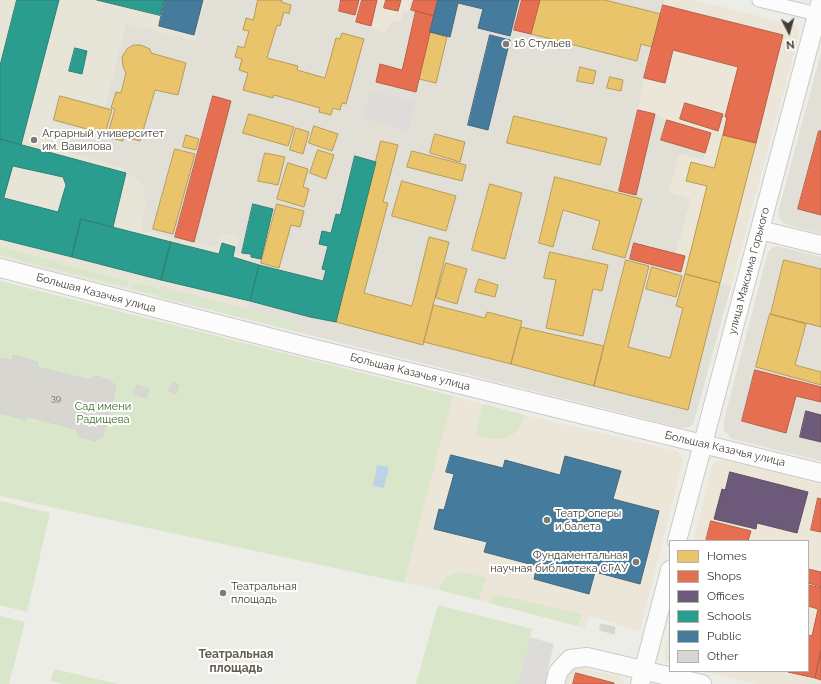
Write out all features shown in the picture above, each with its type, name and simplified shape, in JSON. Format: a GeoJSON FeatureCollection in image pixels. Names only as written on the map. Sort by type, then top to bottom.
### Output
{"type":"FeatureCollection","features":[{"type":"Feature","properties":{"kind":"street"},"geometry":{"type":"LineString","coordinates":[[759,0],[820,10]]}},
{"type":"Feature","properties":{"kind":"street","name":"улица Максима Горького"},"geometry":{"type":"LineString","coordinates":[[678,540],[820,10]]}},
{"type":"Feature","properties":{"kind":"street"},"geometry":{"type":"LineString","coordinates":[[760,230],[821,245]]}},
{"type":"Feature","properties":{"kind":"street","name":"Большая Казачья улица"},"geometry":{"type":"LineString","coordinates":[[0,268],[303,346],[821,473]]}},
{"type":"Feature","properties":{"kind":"street"},"geometry":{"type":"LineString","coordinates":[[642,677],[669,574]]}},
{"type":"Feature","properties":{"kind":"street"},"geometry":{"type":"LineString","coordinates":[[555,684],[558,672],[570,659],[587,657],[642,677],[702,684]]}},
{"type":"Feature","properties":{"kind":"shaded area","name":"Аграрный университет им. Вавилова"},"geometry":{"type":"Polygon","coordinates":[[[0,0],[205,0],[195,41],[126,23],[105,106],[58,94],[51,121],[72,128],[66,152],[121,168],[143,184],[145,202],[140,229],[172,238],[171,242],[180,244],[182,240],[218,248],[221,233],[239,237],[236,253],[251,257],[250,261],[259,265],[248,309],[160,286],[158,297],[0,257],[0,0]]]}},
{"type":"Feature","properties":{"kind":"shaded area"},"geometry":{"type":"Polygon","coordinates":[[[205,0],[665,0],[644,78],[638,110],[655,114],[667,120],[711,133],[703,160],[679,154],[691,199],[676,253],[685,256],[681,272],[731,286],[694,422],[690,427],[682,428],[158,297],[161,280],[140,229],[145,202],[121,168],[66,152],[51,121],[58,94],[105,106],[126,23],[195,40],[205,0]]]}},
{"type":"Feature","properties":{"kind":"shaded area"},"geometry":{"type":"Polygon","coordinates":[[[359,0],[438,0],[434,16],[416,11],[403,11],[401,22],[392,22],[384,34],[371,27],[353,22],[359,0]]]}},
{"type":"Feature","properties":{"kind":"shaded area"},"geometry":{"type":"Polygon","coordinates":[[[665,0],[696,0],[795,25],[798,30],[799,35],[731,286],[681,272],[685,256],[676,253],[691,199],[669,192],[679,154],[703,160],[711,133],[667,120],[655,114],[638,110],[644,78],[665,0]]]}},
{"type":"Feature","properties":{"kind":"shaded area"},"geometry":{"type":"Polygon","coordinates":[[[821,53],[821,234],[784,224],[780,219],[778,212],[821,53]]]}},
{"type":"Feature","properties":{"kind":"shaded area"},"geometry":{"type":"Polygon","coordinates":[[[371,91],[416,102],[408,131],[364,119],[371,91]]]}},
{"type":"Feature","properties":{"kind":"shaded area"},"geometry":{"type":"Polygon","coordinates":[[[777,246],[821,257],[821,461],[732,439],[724,431],[724,420],[768,252],[777,246]]]}},
{"type":"Feature","properties":{"kind":"shaded area"},"geometry":{"type":"Polygon","coordinates":[[[453,396],[525,415],[674,450],[681,454],[683,461],[640,631],[589,616],[585,628],[439,590],[404,583],[453,396]]]}},
{"type":"Feature","properties":{"kind":"shaded area"},"geometry":{"type":"Polygon","coordinates":[[[726,460],[821,484],[821,684],[755,684],[704,672],[809,672],[809,540],[693,540],[712,466],[716,461],[726,460]]]}},
{"type":"Feature","properties":{"kind":"shaded area"},"geometry":{"type":"Polygon","coordinates":[[[669,634],[669,662],[666,660],[664,652],[669,634]]]}},
{"type":"Feature","properties":{"kind":"shaded area"},"geometry":{"type":"Polygon","coordinates":[[[530,637],[554,644],[547,672],[553,675],[551,684],[518,684],[530,637]]]}},
{"type":"Feature","properties":{"kind":"shaded area"},"geometry":{"type":"Polygon","coordinates":[[[575,666],[621,677],[624,684],[562,684],[564,678],[575,666]]]}},
{"type":"Feature","properties":{"kind":"green space"},"geometry":{"type":"Polygon","coordinates":[[[0,247],[128,281],[127,287],[0,255],[0,247]]]}},
{"type":"Feature","properties":{"kind":"green space","name":"Сад имени Радищева"},"geometry":{"type":"Polygon","coordinates":[[[0,281],[453,396],[404,583],[0,496],[0,281]]]}},
{"type":"Feature","properties":{"kind":"green space"},"geometry":{"type":"Polygon","coordinates":[[[134,282],[299,323],[297,330],[132,289],[134,282]]]}},
{"type":"Feature","properties":{"kind":"green space"},"geometry":{"type":"Polygon","coordinates":[[[483,404],[525,415],[516,431],[506,438],[499,439],[475,435],[483,404]]]}},
{"type":"Feature","properties":{"kind":"green space"},"geometry":{"type":"Polygon","coordinates":[[[0,501],[50,513],[27,612],[0,605],[0,501]]]}},
{"type":"Feature","properties":{"kind":"green space"},"geometry":{"type":"Polygon","coordinates":[[[464,572],[486,578],[479,600],[439,590],[448,576],[464,572]]]}},
{"type":"Feature","properties":{"kind":"green space"},"geometry":{"type":"Polygon","coordinates":[[[496,595],[582,614],[578,626],[489,603],[492,597],[496,595]]]}},
{"type":"Feature","properties":{"kind":"green space"},"geometry":{"type":"Polygon","coordinates":[[[438,605],[532,629],[518,684],[416,684],[438,605]]]}},
{"type":"Feature","properties":{"kind":"green space"},"geometry":{"type":"Polygon","coordinates":[[[0,616],[25,622],[9,684],[0,684],[0,616]]]}},
{"type":"Feature","properties":{"kind":"green space"},"geometry":{"type":"Polygon","coordinates":[[[54,669],[118,684],[64,684],[51,681],[54,669]]]}},
{"type":"Feature","properties":{"kind":"water"},"geometry":{"type":"Polygon","coordinates":[[[377,465],[389,467],[384,488],[373,486],[377,465]]]}},
{"type":"Feature","properties":{"kind":"building: Homes"},"geometry":{"type":"Polygon","coordinates":[[[258,0],[282,0],[281,2],[291,5],[289,14],[284,12],[280,26],[277,25],[267,58],[298,66],[297,70],[325,78],[336,38],[340,39],[342,33],[364,39],[346,104],[342,103],[340,110],[333,108],[331,115],[319,112],[320,108],[274,95],[273,98],[243,90],[248,73],[239,70],[242,59],[235,57],[238,46],[244,48],[249,31],[243,30],[246,18],[253,20],[258,0]]]}},
{"type":"Feature","properties":{"kind":"building: Homes"},"geometry":{"type":"Polygon","coordinates":[[[540,0],[605,0],[661,14],[652,47],[641,44],[637,61],[531,34],[540,0]]]}},
{"type":"Feature","properties":{"kind":"building: Homes"},"geometry":{"type":"Polygon","coordinates":[[[430,32],[447,37],[436,83],[419,79],[430,32]]]}},
{"type":"Feature","properties":{"kind":"building: Homes"},"geometry":{"type":"Polygon","coordinates":[[[134,45],[141,45],[150,49],[151,53],[186,63],[178,95],[155,90],[140,141],[124,137],[123,141],[107,137],[115,109],[111,108],[116,92],[121,93],[126,73],[123,67],[122,57],[127,49],[134,45]]]}},
{"type":"Feature","properties":{"kind":"building: Homes"},"geometry":{"type":"Polygon","coordinates":[[[580,67],[596,71],[593,84],[577,81],[580,67]]]}},
{"type":"Feature","properties":{"kind":"building: Homes"},"geometry":{"type":"Polygon","coordinates":[[[610,77],[623,80],[621,91],[607,88],[610,77]]]}},
{"type":"Feature","properties":{"kind":"building: Homes"},"geometry":{"type":"Polygon","coordinates":[[[60,96],[112,110],[105,134],[54,120],[60,96]]]}},
{"type":"Feature","properties":{"kind":"building: Homes"},"geometry":{"type":"Polygon","coordinates":[[[249,114],[294,127],[288,146],[243,133],[249,114]]]}},
{"type":"Feature","properties":{"kind":"building: Homes"},"geometry":{"type":"Polygon","coordinates":[[[514,116],[607,138],[600,165],[507,143],[514,116]]]}},
{"type":"Feature","properties":{"kind":"building: Homes"},"geometry":{"type":"Polygon","coordinates":[[[314,126],[338,134],[332,151],[309,143],[314,126]]]}},
{"type":"Feature","properties":{"kind":"building: Homes"},"geometry":{"type":"Polygon","coordinates":[[[296,128],[309,132],[303,154],[290,150],[296,128]]]}},
{"type":"Feature","properties":{"kind":"building: Homes"},"geometry":{"type":"Polygon","coordinates":[[[435,134],[465,142],[460,162],[430,153],[435,134]]]}},
{"type":"Feature","properties":{"kind":"building: Homes"},"geometry":{"type":"Polygon","coordinates":[[[186,135],[199,139],[196,150],[183,147],[186,135]]]}},
{"type":"Feature","properties":{"kind":"building: Homes"},"geometry":{"type":"Polygon","coordinates":[[[723,135],[756,143],[720,283],[685,274],[707,186],[686,181],[691,162],[714,168],[723,135]]]}},
{"type":"Feature","properties":{"kind":"building: Homes"},"geometry":{"type":"Polygon","coordinates":[[[381,141],[398,145],[383,202],[388,203],[364,293],[412,306],[429,237],[449,242],[423,345],[336,322],[381,141]]]}},
{"type":"Feature","properties":{"kind":"building: Homes"},"geometry":{"type":"Polygon","coordinates":[[[175,149],[195,154],[173,234],[153,229],[175,149]]]}},
{"type":"Feature","properties":{"kind":"building: Homes"},"geometry":{"type":"Polygon","coordinates":[[[318,150],[334,155],[326,179],[310,173],[318,150]]]}},
{"type":"Feature","properties":{"kind":"building: Homes"},"geometry":{"type":"Polygon","coordinates":[[[412,151],[466,165],[462,181],[407,167],[412,151]]]}},
{"type":"Feature","properties":{"kind":"building: Homes"},"geometry":{"type":"Polygon","coordinates":[[[265,153],[285,157],[278,185],[258,181],[265,153]]]}},
{"type":"Feature","properties":{"kind":"building: Homes"},"geometry":{"type":"Polygon","coordinates":[[[288,163],[308,169],[303,187],[309,189],[304,207],[277,199],[288,163]]]}},
{"type":"Feature","properties":{"kind":"building: Homes"},"geometry":{"type":"Polygon","coordinates":[[[555,177],[642,199],[625,258],[592,249],[600,221],[563,210],[553,247],[539,243],[555,177]]]}},
{"type":"Feature","properties":{"kind":"building: Homes"},"geometry":{"type":"Polygon","coordinates":[[[402,181],[456,196],[446,231],[392,216],[402,181]]]}},
{"type":"Feature","properties":{"kind":"building: Homes"},"geometry":{"type":"Polygon","coordinates":[[[490,184],[522,193],[505,259],[472,250],[490,184]]]}},
{"type":"Feature","properties":{"kind":"building: Homes"},"geometry":{"type":"Polygon","coordinates":[[[277,204],[304,211],[300,227],[291,225],[279,268],[261,263],[277,204]]]}},
{"type":"Feature","properties":{"kind":"building: Homes"},"geometry":{"type":"Polygon","coordinates":[[[550,252],[608,265],[602,291],[593,289],[583,336],[546,328],[556,280],[544,278],[550,252]]]}},
{"type":"Feature","properties":{"kind":"building: Homes"},"geometry":{"type":"Polygon","coordinates":[[[626,260],[649,266],[628,347],[670,358],[683,308],[676,306],[685,274],[720,283],[688,410],[594,386],[626,260]]]}},
{"type":"Feature","properties":{"kind":"building: Homes"},"geometry":{"type":"Polygon","coordinates":[[[784,260],[821,269],[821,327],[771,314],[784,260]]]}},
{"type":"Feature","properties":{"kind":"building: Homes"},"geometry":{"type":"Polygon","coordinates":[[[446,263],[467,269],[457,304],[436,298],[446,263]]]}},
{"type":"Feature","properties":{"kind":"building: Homes"},"geometry":{"type":"Polygon","coordinates":[[[652,267],[682,276],[676,297],[646,289],[652,267]]]}},
{"type":"Feature","properties":{"kind":"building: Homes"},"geometry":{"type":"Polygon","coordinates":[[[479,279],[498,285],[495,297],[475,292],[479,279]]]}},
{"type":"Feature","properties":{"kind":"building: Homes"},"geometry":{"type":"Polygon","coordinates":[[[434,305],[485,318],[487,312],[522,321],[511,364],[424,342],[434,305]]]}},
{"type":"Feature","properties":{"kind":"building: Homes"},"geometry":{"type":"Polygon","coordinates":[[[770,314],[806,324],[795,365],[821,372],[821,385],[756,367],[770,314]]]}},
{"type":"Feature","properties":{"kind":"building: Homes"},"geometry":{"type":"Polygon","coordinates":[[[521,327],[604,346],[594,386],[511,364],[521,327]]]}},
{"type":"Feature","properties":{"kind":"building: Shops"},"geometry":{"type":"Polygon","coordinates":[[[341,0],[359,0],[355,15],[339,11],[341,0]]]}},
{"type":"Feature","properties":{"kind":"building: Shops"},"geometry":{"type":"Polygon","coordinates":[[[362,0],[377,0],[371,26],[356,22],[362,0]]]}},
{"type":"Feature","properties":{"kind":"building: Shops"},"geometry":{"type":"Polygon","coordinates":[[[386,0],[401,0],[398,11],[384,8],[386,0]]]}},
{"type":"Feature","properties":{"kind":"building: Shops"},"geometry":{"type":"Polygon","coordinates":[[[414,0],[438,0],[434,16],[411,10],[414,0]]]}},
{"type":"Feature","properties":{"kind":"building: Shops"},"geometry":{"type":"Polygon","coordinates":[[[522,0],[540,0],[531,34],[514,30],[522,0]]]}},
{"type":"Feature","properties":{"kind":"building: Shops"},"geometry":{"type":"Polygon","coordinates":[[[663,5],[783,35],[756,143],[723,135],[727,117],[725,117],[738,67],[673,50],[665,83],[644,78],[663,5]]]}},
{"type":"Feature","properties":{"kind":"building: Shops"},"geometry":{"type":"Polygon","coordinates":[[[416,11],[434,16],[416,92],[376,82],[380,64],[402,70],[416,11]]]}},
{"type":"Feature","properties":{"kind":"building: Shops"},"geometry":{"type":"Polygon","coordinates":[[[213,96],[231,101],[194,242],[175,237],[213,96]]]}},
{"type":"Feature","properties":{"kind":"building: Shops"},"geometry":{"type":"Polygon","coordinates":[[[685,103],[723,114],[718,131],[680,119],[685,103]]]}},
{"type":"Feature","properties":{"kind":"building: Shops"},"geometry":{"type":"Polygon","coordinates":[[[638,110],[655,114],[636,195],[619,191],[638,110]]]}},
{"type":"Feature","properties":{"kind":"building: Shops"},"geometry":{"type":"Polygon","coordinates":[[[667,120],[711,133],[705,153],[661,140],[667,120]]]}},
{"type":"Feature","properties":{"kind":"building: Shops"},"geometry":{"type":"Polygon","coordinates":[[[819,131],[821,131],[821,215],[798,209],[819,131]]]}},
{"type":"Feature","properties":{"kind":"building: Shops"},"geometry":{"type":"Polygon","coordinates":[[[634,243],[685,256],[681,272],[630,259],[634,243]]]}},
{"type":"Feature","properties":{"kind":"building: Shops"},"geometry":{"type":"Polygon","coordinates":[[[755,370],[821,387],[821,402],[796,396],[786,433],[742,421],[755,370]]]}},
{"type":"Feature","properties":{"kind":"building: Shops"},"geometry":{"type":"Polygon","coordinates":[[[818,498],[821,499],[821,532],[811,530],[818,498]]]}},
{"type":"Feature","properties":{"kind":"building: Shops"},"geometry":{"type":"Polygon","coordinates":[[[711,521],[751,531],[748,540],[706,540],[711,521]]]}},
{"type":"Feature","properties":{"kind":"building: Shops"},"geometry":{"type":"Polygon","coordinates":[[[809,569],[821,572],[821,587],[809,583],[809,569]]]}},
{"type":"Feature","properties":{"kind":"building: Shops"},"geometry":{"type":"Polygon","coordinates":[[[809,585],[821,588],[821,651],[815,678],[788,672],[809,672],[809,635],[812,636],[818,609],[809,606],[809,585]]]}},
{"type":"Feature","properties":{"kind":"building: Shops"},"geometry":{"type":"Polygon","coordinates":[[[821,651],[821,680],[815,678],[821,651]]]}},
{"type":"Feature","properties":{"kind":"building: Shops"},"geometry":{"type":"Polygon","coordinates":[[[576,673],[614,683],[614,684],[573,684],[576,673]]]}},
{"type":"Feature","properties":{"kind":"building: Offices"},"geometry":{"type":"Polygon","coordinates":[[[806,411],[821,415],[821,442],[800,437],[806,411]]]}},
{"type":"Feature","properties":{"kind":"building: Offices"},"geometry":{"type":"Polygon","coordinates":[[[730,472],[808,492],[797,533],[757,523],[756,529],[714,519],[722,489],[725,490],[730,472]]]}},
{"type":"Feature","properties":{"kind":"building: Schools"},"geometry":{"type":"Polygon","coordinates":[[[17,0],[59,0],[21,145],[0,139],[0,66],[17,0]]]}},
{"type":"Feature","properties":{"kind":"building: Schools"},"geometry":{"type":"Polygon","coordinates":[[[97,0],[164,0],[160,15],[97,0]]]}},
{"type":"Feature","properties":{"kind":"building: Schools"},"geometry":{"type":"Polygon","coordinates":[[[75,48],[87,51],[82,74],[69,71],[75,48]]]}},
{"type":"Feature","properties":{"kind":"building: Schools"},"geometry":{"type":"Polygon","coordinates":[[[0,139],[126,173],[113,227],[81,219],[72,257],[0,239],[0,139]],[[13,166],[4,198],[58,212],[66,185],[63,177],[13,166]]]}},
{"type":"Feature","properties":{"kind":"building: Schools"},"geometry":{"type":"Polygon","coordinates":[[[355,156],[376,162],[336,322],[310,317],[250,301],[259,265],[323,281],[326,270],[322,269],[328,246],[319,244],[322,231],[331,233],[336,214],[340,215],[355,156]]]}},
{"type":"Feature","properties":{"kind":"building: Schools"},"geometry":{"type":"Polygon","coordinates":[[[253,204],[273,209],[261,259],[251,257],[251,254],[242,253],[253,204]]]}},
{"type":"Feature","properties":{"kind":"building: Schools"},"geometry":{"type":"Polygon","coordinates":[[[81,219],[171,242],[161,280],[72,257],[81,219]]]}},
{"type":"Feature","properties":{"kind":"building: Schools"},"geometry":{"type":"Polygon","coordinates":[[[171,242],[219,254],[222,243],[235,247],[233,257],[259,265],[250,301],[161,280],[171,242]]]}},
{"type":"Feature","properties":{"kind":"building: Public"},"geometry":{"type":"Polygon","coordinates":[[[165,0],[203,0],[194,35],[159,26],[165,0]]]}},
{"type":"Feature","properties":{"kind":"building: Public"},"geometry":{"type":"Polygon","coordinates":[[[438,0],[519,0],[510,36],[478,28],[483,9],[458,3],[450,37],[430,32],[438,0]]]}},
{"type":"Feature","properties":{"kind":"building: Public"},"geometry":{"type":"Polygon","coordinates":[[[490,35],[510,40],[488,130],[468,125],[490,35]]]}},
{"type":"Feature","properties":{"kind":"building: Public","name":"Театр оперы и балета"},"geometry":{"type":"Polygon","coordinates":[[[451,455],[503,468],[505,460],[560,475],[565,456],[621,471],[613,499],[659,511],[640,584],[595,572],[589,594],[534,579],[537,566],[484,552],[487,542],[434,529],[439,509],[444,510],[454,474],[446,472],[451,455]]]}},
{"type":"Feature","properties":{"kind":"building: Other"},"geometry":{"type":"Polygon","coordinates":[[[13,355],[38,362],[37,367],[90,380],[95,376],[110,380],[116,387],[103,436],[96,441],[80,437],[75,429],[26,416],[26,420],[0,413],[0,358],[12,360],[13,355]]]}},
{"type":"Feature","properties":{"kind":"building: Other"},"geometry":{"type":"Polygon","coordinates":[[[173,382],[179,385],[176,394],[169,391],[173,382]]]}},
{"type":"Feature","properties":{"kind":"building: Other"},"geometry":{"type":"Polygon","coordinates":[[[137,385],[149,389],[146,398],[134,394],[137,385]]]}},
{"type":"Feature","properties":{"kind":"building: Other"},"geometry":{"type":"Polygon","coordinates":[[[601,624],[615,627],[614,634],[600,630],[601,624]]]}},
{"type":"Feature","properties":{"kind":"place","name":"16 Стульев"},"geometry":{"type":"Point","coordinates":[506,44]}},
{"type":"Feature","properties":{"kind":"place","name":"Аграрный университет им. Вавилова"},"geometry":{"type":"Point","coordinates":[34,140]}},
{"type":"Feature","properties":{"kind":"place","name":"Театр оперы и балета"},"geometry":{"type":"Point","coordinates":[547,520]}},
{"type":"Feature","properties":{"kind":"place","name":"Фундаментальная научная библиотека СГАУ"},"geometry":{"type":"Point","coordinates":[636,562]}},
{"type":"Feature","properties":{"kind":"place","name":"Театральная площадь"},"geometry":{"type":"Point","coordinates":[223,593]}},
{"type":"Feature","properties":{"kind":"district","name":"Театральная площадь"},"geometry":{"type":"Point","coordinates":[236,661]}}]}
